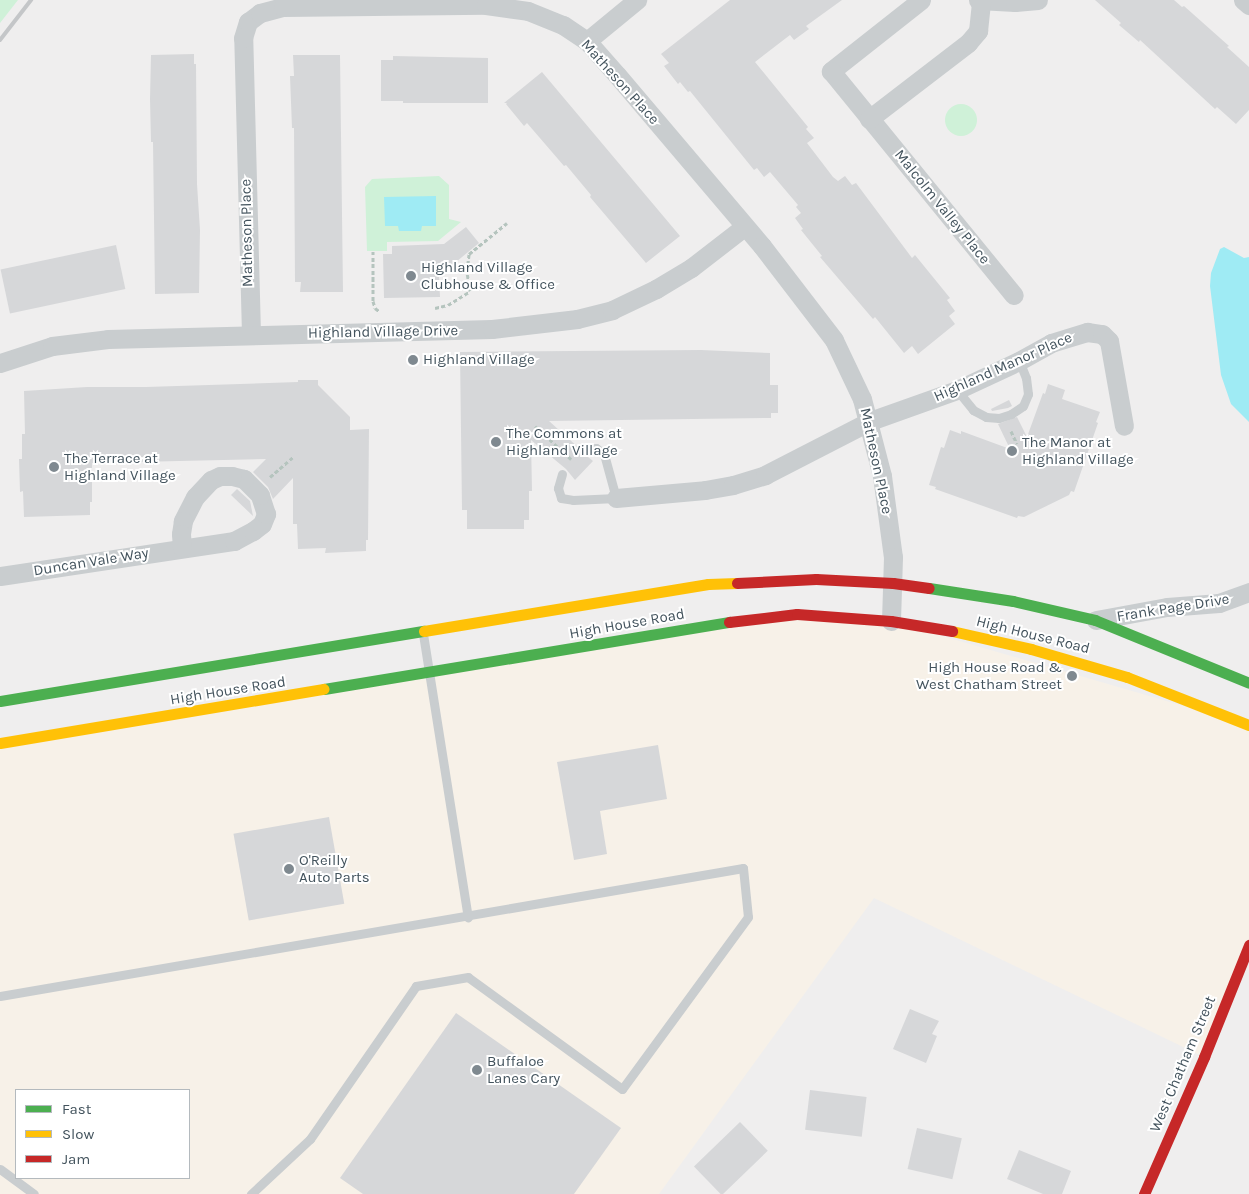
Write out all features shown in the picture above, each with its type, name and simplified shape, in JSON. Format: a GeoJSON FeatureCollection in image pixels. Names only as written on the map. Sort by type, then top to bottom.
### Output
{"type":"FeatureCollection","features":[{"type":"Feature","properties":{"kind":"main road","name":"High House Road"},"geometry":{"type":"LineString","coordinates":[[0,701],[708,584],[816,578],[893,583],[1013,601],[1095,620],[1249,683]]}},
{"type":"Feature","properties":{"kind":"main road","name":"High House Road"},"geometry":{"type":"LineString","coordinates":[[0,743],[744,620],[797,614],[891,621],[958,632],[1078,661],[1178,695],[1249,725]]}},
{"type":"Feature","properties":{"kind":"main road","name":"West Chatham Street"},"geometry":{"type":"LineString","coordinates":[[1144,1194],[1204,1057],[1249,945]]}},
{"type":"Feature","properties":{"kind":"street"},"geometry":{"type":"LineString","coordinates":[[586,40],[637,0]]}},
{"type":"Feature","properties":{"kind":"street","name":"Malcolm Valley Place"},"geometry":{"type":"LineString","coordinates":[[920,0],[832,71],[869,120],[1014,296]]}},
{"type":"Feature","properties":{"kind":"street"},"geometry":{"type":"LineString","coordinates":[[869,120],[968,43],[978,31],[979,1],[1014,2],[1038,0]]}},
{"type":"Feature","properties":{"kind":"street"},"geometry":{"type":"LineString","coordinates":[[1243,0],[1249,5]]}},
{"type":"Feature","properties":{"kind":"street","name":"Matheson Place"},"geometry":{"type":"LineString","coordinates":[[251,334],[243,38],[245,28],[253,18],[271,9],[283,7],[486,5],[528,11],[563,26],[586,40],[744,227],[834,340],[850,369],[870,421],[889,514],[893,583],[891,621]]}},
{"type":"Feature","properties":{"kind":"street","name":"Highland Village Drive"},"geometry":{"type":"LineString","coordinates":[[0,363],[23,354],[76,342],[155,336],[492,329],[577,319],[612,310],[656,289],[691,268],[744,227]]}},
{"type":"Feature","properties":{"kind":"street","name":"Highland Manor Place"},"geometry":{"type":"LineString","coordinates":[[616,498],[705,490],[733,485],[765,474],[870,421],[957,390],[1019,361],[1060,339],[1087,332],[1106,336],[1111,346],[1124,426]]}},
{"type":"Feature","properties":{"kind":"street","name":"Duncan Vale Way"},"geometry":{"type":"LineString","coordinates":[[0,576],[182,547],[234,541],[262,524],[266,514],[260,495],[244,480],[232,476],[220,476],[211,480],[188,508],[181,534],[182,547]]}},
{"type":"Feature","properties":{"kind":"street","name":"Frank Page Drive"},"geometry":{"type":"LineString","coordinates":[[1095,620],[1167,607],[1219,603],[1249,592]]}},
{"type":"Feature","properties":{"kind":"lane"},"geometry":{"type":"LineString","coordinates":[[957,390],[973,410],[986,417],[994,419],[1010,414],[1022,406],[1028,394],[1026,378],[1019,361]]}},
{"type":"Feature","properties":{"kind":"lane"},"geometry":{"type":"LineString","coordinates":[[562,474],[558,488],[561,498],[573,500],[616,498],[604,454],[596,448],[586,451]]}},
{"type":"Feature","properties":{"kind":"lane"},"geometry":{"type":"LineString","coordinates":[[422,631],[468,917]]}},
{"type":"Feature","properties":{"kind":"lane"},"geometry":{"type":"LineString","coordinates":[[0,996],[468,917],[743,868],[748,917],[622,1089],[468,977],[416,986],[310,1139],[251,1194]]}},
{"type":"Feature","properties":{"kind":"lane"},"geometry":{"type":"LineString","coordinates":[[0,1168],[34,1194]]}},
{"type":"Feature","properties":{"kind":"path"},"geometry":{"type":"LineString","coordinates":[[432,308],[448,305],[470,291],[467,271],[469,254],[507,223]]}},
{"type":"Feature","properties":{"kind":"path"},"geometry":{"type":"LineString","coordinates":[[373,251],[373,301],[375,308],[379,311],[388,311]]}},
{"type":"Feature","properties":{"kind":"path"},"geometry":{"type":"LineString","coordinates":[[535,426],[574,462]]}},
{"type":"Feature","properties":{"kind":"path"},"geometry":{"type":"LineString","coordinates":[[264,483],[293,457]]}},
{"type":"Feature","properties":{"kind":"shaded area"},"geometry":{"type":"Polygon","coordinates":[[[797,614],[891,621],[1249,725],[1249,945],[1204,1057],[874,898],[659,1194],[0,1194],[0,743],[797,614]]]}},
{"type":"Feature","properties":{"kind":"green space"},"geometry":{"type":"Polygon","coordinates":[[[0,0],[18,0],[0,23],[0,0]]]}},
{"type":"Feature","properties":{"kind":"green space"},"geometry":{"type":"Polygon","coordinates":[[[961,104],[967,105],[972,109],[976,114],[976,126],[972,131],[967,135],[961,136],[955,135],[950,131],[946,126],[945,120],[946,114],[950,109],[955,105],[961,104]]]}},
{"type":"Feature","properties":{"kind":"green space"},"geometry":{"type":"Polygon","coordinates":[[[439,176],[449,185],[449,219],[461,222],[438,241],[387,242],[387,251],[367,251],[365,187],[372,179],[439,176]]]}},
{"type":"Feature","properties":{"kind":"water"},"geometry":{"type":"Polygon","coordinates":[[[436,196],[436,226],[422,226],[421,231],[399,231],[398,226],[385,226],[384,197],[436,196]]]}},
{"type":"Feature","properties":{"kind":"water"},"geometry":{"type":"Polygon","coordinates":[[[1224,247],[1244,258],[1249,257],[1249,422],[1231,404],[1221,375],[1210,286],[1211,273],[1220,249],[1224,247]]]}},
{"type":"Feature","properties":{"kind":"building"},"geometry":{"type":"Polygon","coordinates":[[[730,0],[842,0],[806,26],[809,29],[794,40],[790,35],[755,62],[808,127],[806,129],[814,138],[807,143],[833,177],[838,181],[845,176],[852,185],[856,183],[912,258],[915,255],[950,298],[947,300],[955,311],[949,316],[955,324],[918,354],[912,346],[904,353],[875,317],[873,319],[820,257],[822,256],[801,230],[803,229],[795,218],[801,213],[796,207],[798,205],[770,172],[764,177],[757,168],[754,170],[690,91],[688,92],[680,82],[678,84],[664,66],[669,63],[661,54],[730,0]]]}},
{"type":"Feature","properties":{"kind":"building"},"geometry":{"type":"Polygon","coordinates":[[[1095,0],[1174,0],[1182,7],[1184,6],[1229,46],[1227,47],[1249,67],[1249,110],[1236,124],[1217,107],[1215,109],[1140,40],[1139,42],[1119,25],[1121,23],[1095,0]]]}},
{"type":"Feature","properties":{"kind":"building"},"geometry":{"type":"Polygon","coordinates":[[[194,54],[194,64],[196,64],[197,184],[200,230],[199,293],[155,294],[153,142],[151,142],[150,99],[151,55],[194,54]]]}},
{"type":"Feature","properties":{"kind":"building"},"geometry":{"type":"Polygon","coordinates":[[[293,55],[340,55],[343,292],[300,292],[301,282],[295,282],[294,128],[292,128],[290,76],[294,76],[293,55]]]}},
{"type":"Feature","properties":{"kind":"building"},"geometry":{"type":"Polygon","coordinates":[[[393,56],[488,58],[488,103],[403,103],[403,101],[381,101],[381,60],[393,60],[393,56]]]}},
{"type":"Feature","properties":{"kind":"building"},"geometry":{"type":"Polygon","coordinates":[[[542,72],[680,236],[646,263],[590,197],[591,195],[566,165],[564,166],[527,123],[524,126],[507,103],[504,103],[542,72]]]}},
{"type":"Feature","properties":{"kind":"building","name":"Highland Village Clubhouse & Office"},"geometry":{"type":"Polygon","coordinates":[[[466,227],[479,243],[439,276],[440,297],[384,298],[383,254],[392,254],[392,246],[444,244],[466,227]]]}},
{"type":"Feature","properties":{"kind":"building"},"geometry":{"type":"Polygon","coordinates":[[[116,245],[125,289],[10,314],[1,270],[116,245]]]}},
{"type":"Feature","properties":{"kind":"building","name":"The Commons at Highland Village"},"geometry":{"type":"Polygon","coordinates":[[[701,350],[770,353],[770,385],[778,385],[778,413],[771,413],[771,418],[549,421],[580,449],[582,456],[588,457],[593,461],[575,480],[566,469],[531,440],[532,491],[529,491],[529,520],[524,520],[524,529],[467,529],[467,510],[462,510],[460,352],[701,350]]]}},
{"type":"Feature","properties":{"kind":"building","name":"The Terrace at Highland Village"},"geometry":{"type":"Polygon","coordinates":[[[298,380],[318,380],[318,385],[350,417],[350,430],[369,429],[368,540],[366,540],[366,551],[325,553],[326,548],[298,549],[297,524],[293,524],[293,478],[273,499],[268,487],[253,472],[266,459],[92,463],[90,515],[24,517],[23,491],[20,492],[19,459],[22,459],[22,434],[25,434],[24,391],[87,387],[298,382],[298,380]]]}},
{"type":"Feature","properties":{"kind":"building","name":"The Manor at Highland Village"},"geometry":{"type":"Polygon","coordinates":[[[1048,384],[1065,390],[1062,399],[1100,412],[1074,492],[1071,491],[1069,495],[1024,517],[1018,516],[1017,518],[935,489],[936,487],[929,485],[941,447],[944,448],[950,430],[961,434],[961,431],[1010,449],[998,424],[1017,417],[1027,437],[1048,384]]]}},
{"type":"Feature","properties":{"kind":"building"},"geometry":{"type":"Polygon","coordinates":[[[1009,400],[1012,406],[992,411],[991,409],[1009,400]]]}},
{"type":"Feature","properties":{"kind":"building"},"geometry":{"type":"Polygon","coordinates":[[[237,489],[250,501],[253,516],[231,495],[237,489]]]}},
{"type":"Feature","properties":{"kind":"building"},"geometry":{"type":"Polygon","coordinates":[[[658,745],[667,799],[600,811],[607,854],[574,860],[557,762],[658,745]]]}},
{"type":"Feature","properties":{"kind":"building","name":"O'Reilly Auto Parts"},"geometry":{"type":"Polygon","coordinates":[[[329,817],[344,904],[249,921],[233,834],[329,817]]]}},
{"type":"Feature","properties":{"kind":"building"},"geometry":{"type":"Polygon","coordinates":[[[910,1009],[939,1021],[932,1034],[937,1036],[926,1063],[893,1049],[910,1009]]]}},
{"type":"Feature","properties":{"kind":"building","name":"Buffaloe Lanes Cary"},"geometry":{"type":"Polygon","coordinates":[[[456,1013],[621,1128],[574,1194],[363,1194],[340,1178],[456,1013]]]}},
{"type":"Feature","properties":{"kind":"building"},"geometry":{"type":"Polygon","coordinates":[[[810,1090],[867,1097],[862,1137],[805,1130],[810,1090]]]}},
{"type":"Feature","properties":{"kind":"building"},"geometry":{"type":"Polygon","coordinates":[[[740,1122],[768,1151],[723,1194],[721,1194],[694,1166],[740,1122]]]}},
{"type":"Feature","properties":{"kind":"building"},"geometry":{"type":"Polygon","coordinates":[[[917,1128],[962,1138],[952,1179],[908,1169],[917,1128]]]}},
{"type":"Feature","properties":{"kind":"building"},"geometry":{"type":"Polygon","coordinates":[[[1019,1150],[1071,1171],[1062,1194],[1043,1194],[1007,1179],[1019,1150]]]}},
{"type":"Feature","properties":{"kind":"railway"},"geometry":{"type":"LineString","coordinates":[[0,40],[31,0]]}},
{"type":"Feature","properties":{"kind":"traffic: fast"},"geometry":{"type":"LineString","coordinates":[[929,588],[1013,601],[1095,620],[1249,683]]}},
{"type":"Feature","properties":{"kind":"traffic: fast"},"geometry":{"type":"LineString","coordinates":[[324,689],[729,622]]}},
{"type":"Feature","properties":{"kind":"traffic: fast"},"geometry":{"type":"LineString","coordinates":[[0,701],[424,631]]}},
{"type":"Feature","properties":{"kind":"traffic: slow"},"geometry":{"type":"LineString","coordinates":[[424,631],[708,584],[737,583]]}},
{"type":"Feature","properties":{"kind":"traffic: slow"},"geometry":{"type":"LineString","coordinates":[[952,631],[1031,649],[1127,677],[1249,725]]}},
{"type":"Feature","properties":{"kind":"traffic: slow"},"geometry":{"type":"LineString","coordinates":[[0,743],[324,689]]}},
{"type":"Feature","properties":{"kind":"traffic: jam"},"geometry":{"type":"LineString","coordinates":[[737,583],[816,579],[893,583],[929,588]]}},
{"type":"Feature","properties":{"kind":"traffic: jam"},"geometry":{"type":"LineString","coordinates":[[729,622],[797,614],[891,621],[952,631]]}},
{"type":"Feature","properties":{"kind":"traffic: jam"},"geometry":{"type":"LineString","coordinates":[[1144,1194],[1204,1057],[1249,945]]}},
{"type":"Feature","properties":{"kind":"place","name":"Highland Village Clubhouse & Office"},"geometry":{"type":"Point","coordinates":[411,276]}},
{"type":"Feature","properties":{"kind":"place","name":"Highland Village"},"geometry":{"type":"Point","coordinates":[413,360]}},
{"type":"Feature","properties":{"kind":"place","name":"The Commons at Highland Village"},"geometry":{"type":"Point","coordinates":[496,442]}},
{"type":"Feature","properties":{"kind":"place","name":"The Manor at Highland Village"},"geometry":{"type":"Point","coordinates":[1012,451]}},
{"type":"Feature","properties":{"kind":"place","name":"The Terrace at Highland Village"},"geometry":{"type":"Point","coordinates":[54,467]}},
{"type":"Feature","properties":{"kind":"place","name":"High House Road & West Chatham Street"},"geometry":{"type":"Point","coordinates":[1072,676]}},
{"type":"Feature","properties":{"kind":"place","name":"O'Reilly Auto Parts"},"geometry":{"type":"Point","coordinates":[289,869]}},
{"type":"Feature","properties":{"kind":"place","name":"Buffaloe Lanes Cary"},"geometry":{"type":"Point","coordinates":[477,1070]}}]}
